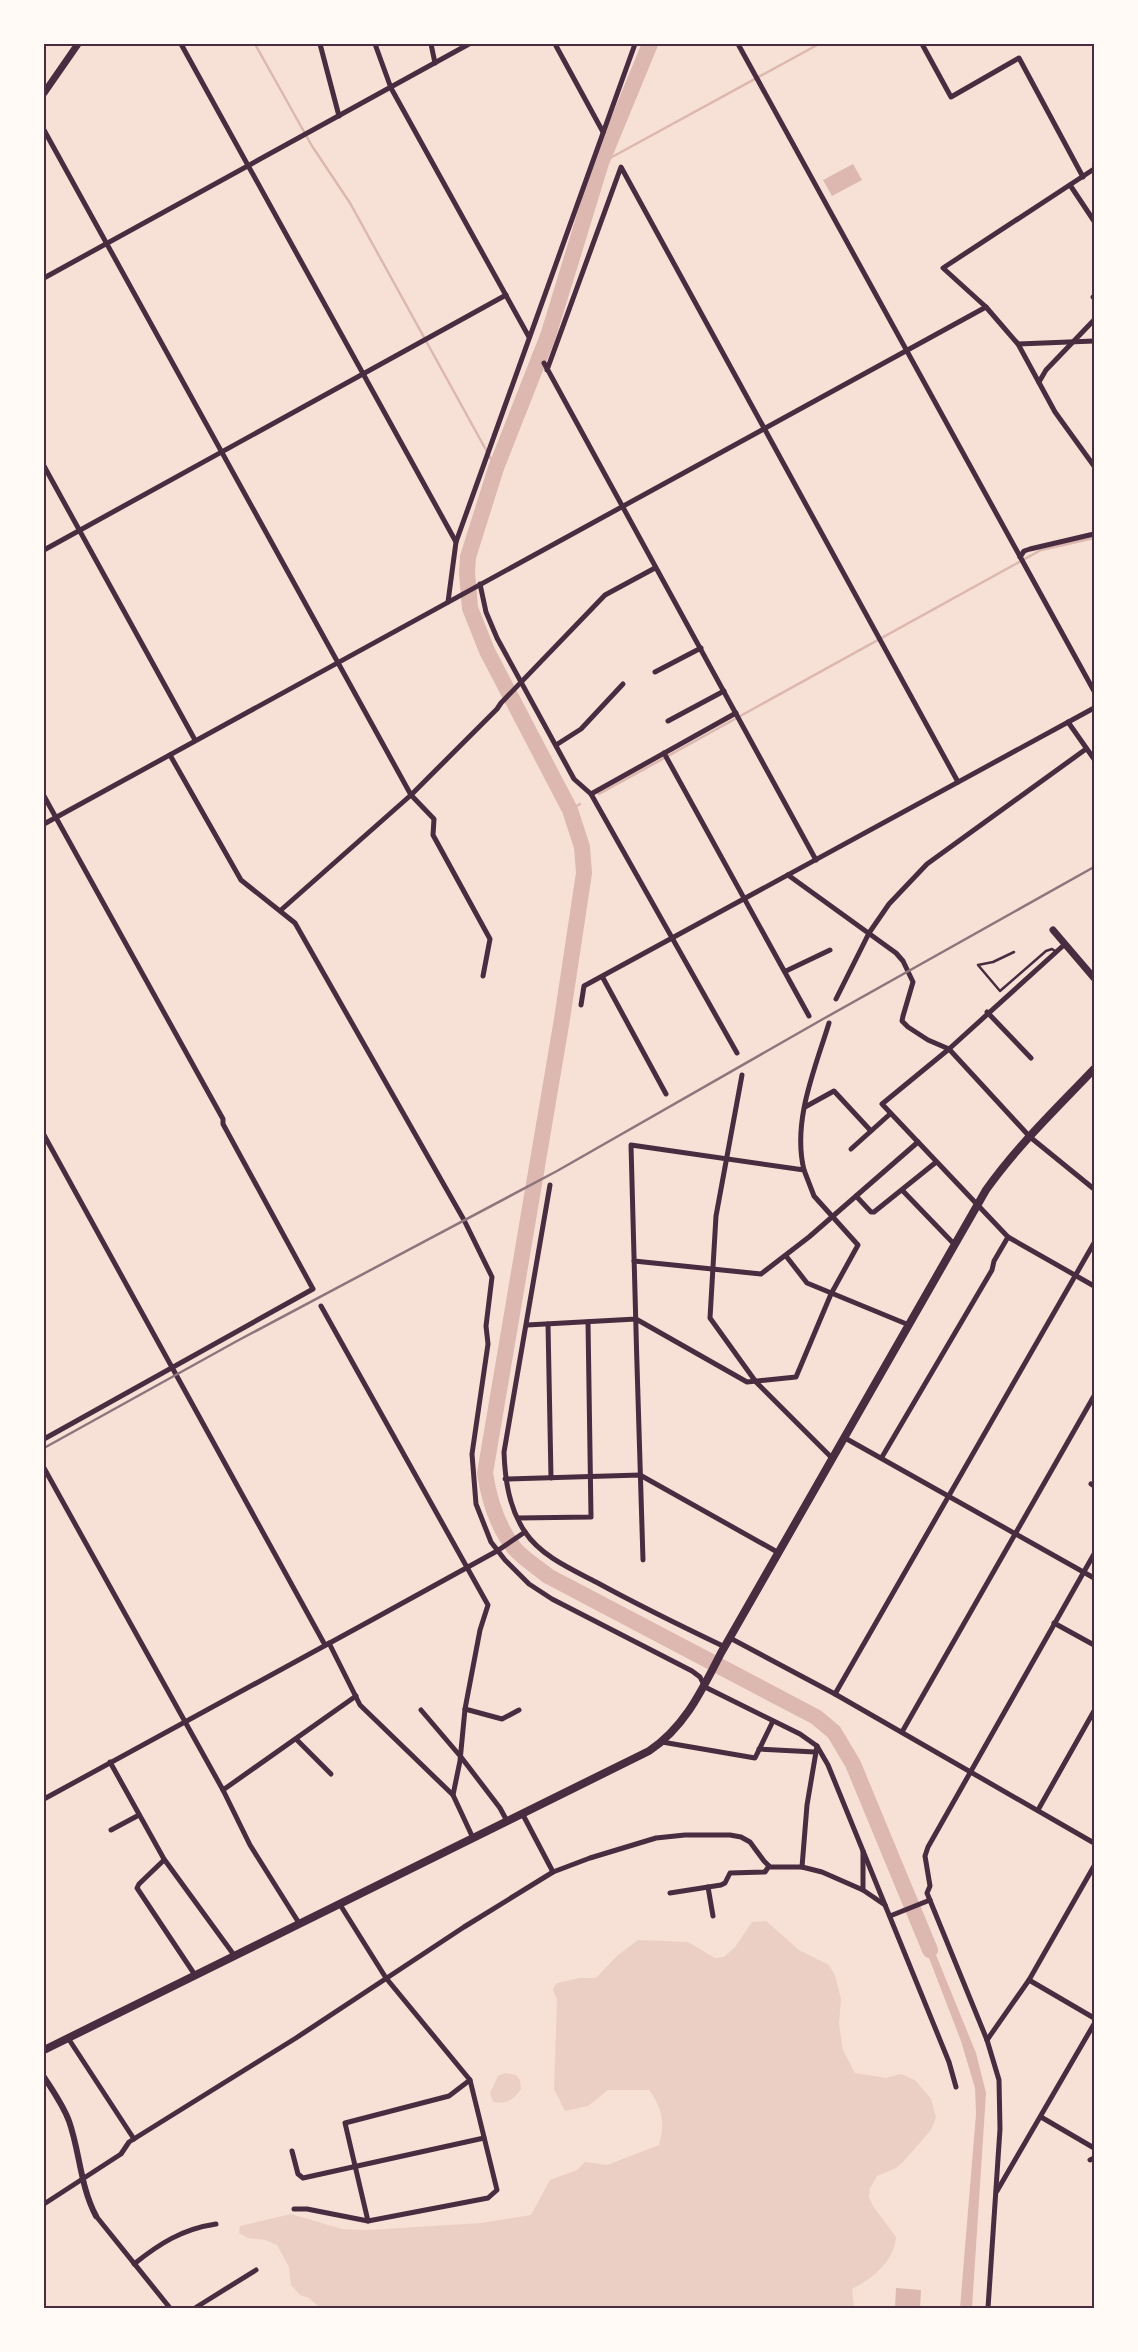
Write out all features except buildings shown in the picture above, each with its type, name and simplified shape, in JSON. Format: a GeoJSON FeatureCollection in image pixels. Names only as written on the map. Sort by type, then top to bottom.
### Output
{"type":"FeatureCollection","features":[{"type":"Feature","properties":{"kind":"highway"},"geometry":{"type":"LineString","coordinates":[[44,2050],[649,1751],[662,1742],[682,1720],[705,1687],[723,1650],[977,1206],[999,1172],[1094,1069]]}},
{"type":"Feature","properties":{"kind":"main road"},"geometry":{"type":"LineString","coordinates":[[44,92],[78,44]]}},
{"type":"Feature","properties":{"kind":"main road"},"geometry":{"type":"LineString","coordinates":[[1053,930],[1094,978]]}},
{"type":"Feature","properties":{"kind":"street"},"geometry":{"type":"LineString","coordinates":[[180,44],[456,542]]}},
{"type":"Feature","properties":{"kind":"street"},"geometry":{"type":"LineString","coordinates":[[320,44],[338,116]]}},
{"type":"Feature","properties":{"kind":"street"},"geometry":{"type":"LineString","coordinates":[[375,44],[390,88],[529,337]]}},
{"type":"Feature","properties":{"kind":"street"},"geometry":{"type":"LineString","coordinates":[[431,44],[435,63]]}},
{"type":"Feature","properties":{"kind":"street"},"geometry":{"type":"LineString","coordinates":[[44,278],[246,165],[469,44]]}},
{"type":"Feature","properties":{"kind":"street"},"geometry":{"type":"LineString","coordinates":[[555,44],[603,132]]}},
{"type":"Feature","properties":{"kind":"street"},"geometry":{"type":"LineString","coordinates":[[450,600],[456,542],[635,44]]}},
{"type":"Feature","properties":{"kind":"street"},"geometry":{"type":"LineString","coordinates":[[738,44],[1094,691]]}},
{"type":"Feature","properties":{"kind":"street"},"geometry":{"type":"LineString","coordinates":[[922,44],[950,97],[1019,58],[1083,177]]}},
{"type":"Feature","properties":{"kind":"street"},"geometry":{"type":"LineString","coordinates":[[44,130],[336,663],[411,795],[434,819],[433,835],[490,939],[483,976]]}},
{"type":"Feature","properties":{"kind":"street"},"geometry":{"type":"LineString","coordinates":[[547,370],[621,167],[958,782]]}},
{"type":"Feature","properties":{"kind":"street"},"geometry":{"type":"LineString","coordinates":[[1094,169],[942,268],[986,307],[1018,344],[1056,412],[1094,466]]}},
{"type":"Feature","properties":{"kind":"street"},"geometry":{"type":"LineString","coordinates":[[1070,185],[1094,221]]}},
{"type":"Feature","properties":{"kind":"street"},"geometry":{"type":"LineString","coordinates":[[44,550],[506,295]]}},
{"type":"Feature","properties":{"kind":"street"},"geometry":{"type":"LineString","coordinates":[[44,824],[906,349],[986,307]]}},
{"type":"Feature","properties":{"kind":"street"},"geometry":{"type":"LineString","coordinates":[[1039,382],[1046,370],[1094,320]]}},
{"type":"Feature","properties":{"kind":"street"},"geometry":{"type":"LineString","coordinates":[[1018,344],[1094,341]]}},
{"type":"Feature","properties":{"kind":"street"},"geometry":{"type":"LineString","coordinates":[[544,363],[816,860]]}},
{"type":"Feature","properties":{"kind":"street"},"geometry":{"type":"LineString","coordinates":[[44,466],[195,740]]}},
{"type":"Feature","properties":{"kind":"street"},"geometry":{"type":"LineString","coordinates":[[1021,559],[1024,551],[1030,548],[1094,534]]}},
{"type":"Feature","properties":{"kind":"street"},"geometry":{"type":"LineString","coordinates":[[281,910],[411,795],[498,709],[500,703],[605,595],[655,568]]}},
{"type":"Feature","properties":{"kind":"street"},"geometry":{"type":"LineString","coordinates":[[478,586],[486,612],[519,684],[574,779],[590,794],[737,1054]]}},
{"type":"Feature","properties":{"kind":"street"},"geometry":{"type":"LineString","coordinates":[[654,672],[700,648]]}},
{"type":"Feature","properties":{"kind":"street"},"geometry":{"type":"LineString","coordinates":[[556,745],[581,729],[623,684]]}},
{"type":"Feature","properties":{"kind":"street"},"geometry":{"type":"LineString","coordinates":[[668,721],[724,691]]}},
{"type":"Feature","properties":{"kind":"street"},"geometry":{"type":"LineString","coordinates":[[581,1005],[584,986],[603,978],[1094,708]]}},
{"type":"Feature","properties":{"kind":"street"},"geometry":{"type":"LineString","coordinates":[[590,794],[736,712]]}},
{"type":"Feature","properties":{"kind":"street"},"geometry":{"type":"LineString","coordinates":[[1068,722],[1094,759]]}},
{"type":"Feature","properties":{"kind":"street"},"geometry":{"type":"LineString","coordinates":[[836,998],[869,933],[889,904],[927,864],[1086,749]]}},
{"type":"Feature","properties":{"kind":"street"},"geometry":{"type":"LineString","coordinates":[[664,753],[786,971],[809,1016]]}},
{"type":"Feature","properties":{"kind":"street"},"geometry":{"type":"LineString","coordinates":[[170,754],[241,880],[295,923],[464,1220],[492,1276],[486,1326],[488,1344],[472,1454],[472,1480],[476,1504],[485,1529],[499,1550],[529,1584],[552,1599],[692,1671],[700,1677],[705,1687],[800,1734],[817,1746],[828,1765],[886,1905],[893,1916],[956,2087]]}},
{"type":"Feature","properties":{"kind":"street"},"geometry":{"type":"LineString","coordinates":[[44,796],[314,1289],[44,1439]]}},
{"type":"Feature","properties":{"kind":"street"},"geometry":{"type":"LineString","coordinates":[[788,876],[896,954],[909,971],[913,982],[902,1021],[928,1040],[949,1049],[1030,1137],[1094,1189]]}},
{"type":"Feature","properties":{"kind":"street"},"geometry":{"type":"LineString","coordinates":[[1065,944],[949,1049],[882,1104],[935,1163],[1008,1237],[1094,1286]]}},
{"type":"Feature","properties":{"kind":"street"},"geometry":{"type":"LineString","coordinates":[[786,971],[830,950]]}},
{"type":"Feature","properties":{"kind":"street"},"geometry":{"type":"LineString","coordinates":[[603,978],[666,1094]]}},
{"type":"Feature","properties":{"kind":"street"},"geometry":{"type":"LineString","coordinates":[[988,1012],[1031,1058]]}},
{"type":"Feature","properties":{"kind":"street"},"geometry":{"type":"LineString","coordinates":[[527,1325],[636,1319],[747,1382],[798,1376],[831,1294],[858,1245],[831,1217],[811,1191],[804,1170],[800,1144],[804,1107],[829,1023]]}},
{"type":"Feature","properties":{"kind":"street"},"geometry":{"type":"LineString","coordinates":[[742,1075],[716,1216],[710,1318],[756,1382],[833,1459]]}},
{"type":"Feature","properties":{"kind":"street"},"geometry":{"type":"LineString","coordinates":[[804,1107],[834,1091],[871,1131]]}},
{"type":"Feature","properties":{"kind":"street"},"geometry":{"type":"LineString","coordinates":[[851,1149],[890,1114]]}},
{"type":"Feature","properties":{"kind":"street"},"geometry":{"type":"LineString","coordinates":[[44,1135],[360,1705],[453,1795],[473,1838]]}},
{"type":"Feature","properties":{"kind":"street"},"geometry":{"type":"LineString","coordinates":[[634,1262],[761,1274],[786,1256],[918,1142]]}},
{"type":"Feature","properties":{"kind":"street"},"geometry":{"type":"LineString","coordinates":[[643,1560],[631,1145],[804,1170]]}},
{"type":"Feature","properties":{"kind":"street"},"geometry":{"type":"LineString","coordinates":[[856,1196],[873,1212],[935,1163]]}},
{"type":"Feature","properties":{"kind":"street"},"geometry":{"type":"LineString","coordinates":[[550,1185],[504,1452],[505,1479],[518,1518],[524,1533],[558,1562],[723,1650]]}},
{"type":"Feature","properties":{"kind":"street"},"geometry":{"type":"LineString","coordinates":[[902,1190],[954,1245]]}},
{"type":"Feature","properties":{"kind":"street"},"geometry":{"type":"LineString","coordinates":[[882,1457],[992,1270],[994,1261],[1008,1237]]}},
{"type":"Feature","properties":{"kind":"street"},"geometry":{"type":"LineString","coordinates":[[835,1694],[1094,1243]]}},
{"type":"Feature","properties":{"kind":"street"},"geometry":{"type":"LineString","coordinates":[[786,1256],[804,1280],[831,1294],[909,1325]]}},
{"type":"Feature","properties":{"kind":"street"},"geometry":{"type":"LineString","coordinates":[[322,1306],[488,1605],[480,1630],[465,1709],[461,1757],[453,1795]]}},
{"type":"Feature","properties":{"kind":"street"},"geometry":{"type":"LineString","coordinates":[[518,1518],[591,1516],[588,1322]]}},
{"type":"Feature","properties":{"kind":"street"},"geometry":{"type":"LineString","coordinates":[[548,1324],[551,1478]]}},
{"type":"Feature","properties":{"kind":"street"},"geometry":{"type":"LineString","coordinates":[[902,1732],[1094,1396]]}},
{"type":"Feature","properties":{"kind":"street"},"geometry":{"type":"LineString","coordinates":[[845,1438],[882,1457],[1094,1578]]}},
{"type":"Feature","properties":{"kind":"street"},"geometry":{"type":"LineString","coordinates":[[44,1468],[223,1790],[250,1845],[299,1923]]}},
{"type":"Feature","properties":{"kind":"street"},"geometry":{"type":"LineString","coordinates":[[505,1479],[640,1475],[779,1554]]}},
{"type":"Feature","properties":{"kind":"street"},"geometry":{"type":"LineString","coordinates":[[44,1799],[499,1550],[524,1533]]}},
{"type":"Feature","properties":{"kind":"street"},"geometry":{"type":"LineString","coordinates":[[988,2308],[996,2192],[1000,2092],[996,2068],[987,2040],[927,1893],[930,1886],[925,1856],[970,1771],[1094,1554]]}},
{"type":"Feature","properties":{"kind":"street"},"geometry":{"type":"LineString","coordinates":[[1054,1623],[1094,1645]]}},
{"type":"Feature","properties":{"kind":"street"},"geometry":{"type":"LineString","coordinates":[[730,1638],[835,1694],[1094,1843]]}},
{"type":"Feature","properties":{"kind":"street"},"geometry":{"type":"LineString","coordinates":[[223,1790],[356,1696]]}},
{"type":"Feature","properties":{"kind":"street"},"geometry":{"type":"LineString","coordinates":[[465,1709],[502,1719],[519,1710]]}},
{"type":"Feature","properties":{"kind":"street"},"geometry":{"type":"LineString","coordinates":[[421,1710],[461,1757],[500,1808],[507,1821]]}},
{"type":"Feature","properties":{"kind":"street"},"geometry":{"type":"LineString","coordinates":[[1038,1810],[1094,1711]]}},
{"type":"Feature","properties":{"kind":"street"},"geometry":{"type":"LineString","coordinates":[[662,1742],[755,1758],[773,1721]]}},
{"type":"Feature","properties":{"kind":"street"},"geometry":{"type":"LineString","coordinates":[[296,1738],[331,1774]]}},
{"type":"Feature","properties":{"kind":"street"},"geometry":{"type":"LineString","coordinates":[[802,1867],[817,1746]]}},
{"type":"Feature","properties":{"kind":"street"},"geometry":{"type":"LineString","coordinates":[[759,1749],[815,1752]]}},
{"type":"Feature","properties":{"kind":"street"},"geometry":{"type":"LineString","coordinates":[[110,1762],[164,1860],[234,1955]]}},
{"type":"Feature","properties":{"kind":"street"},"geometry":{"type":"LineString","coordinates":[[522,1813],[553,1872]]}},
{"type":"Feature","properties":{"kind":"street"},"geometry":{"type":"LineString","coordinates":[[111,1830],[139,1815]]}},
{"type":"Feature","properties":{"kind":"street"},"geometry":{"type":"LineString","coordinates":[[44,2204],[121,2154],[128,2142],[134,2138],[262,2060],[386,1978],[553,1872],[575,1863],[656,1838],[730,1834],[746,1839],[769,1866],[802,1867],[822,1872],[863,1890],[886,1905]]}},
{"type":"Feature","properties":{"kind":"street"},"geometry":{"type":"LineString","coordinates":[[863,1848],[863,1890]]}},
{"type":"Feature","properties":{"kind":"street"},"geometry":{"type":"LineString","coordinates":[[164,1860],[138,1884],[137,1888],[195,1975]]}},
{"type":"Feature","properties":{"kind":"street"},"geometry":{"type":"LineString","coordinates":[[670,1893],[723,1884],[730,1873],[765,1872],[769,1866]]}},
{"type":"Feature","properties":{"kind":"street"},"geometry":{"type":"LineString","coordinates":[[987,2040],[1029,1980],[1094,1866]]}},
{"type":"Feature","properties":{"kind":"street"},"geometry":{"type":"LineString","coordinates":[[708,1887],[713,1916]]}},
{"type":"Feature","properties":{"kind":"street"},"geometry":{"type":"LineString","coordinates":[[893,1916],[930,1900]]}},
{"type":"Feature","properties":{"kind":"street"},"geometry":{"type":"LineString","coordinates":[[294,2209],[307,2209],[368,2221],[488,2198],[497,2190],[470,2080],[386,1978],[339,1903]]}},
{"type":"Feature","properties":{"kind":"street"},"geometry":{"type":"LineString","coordinates":[[1029,1980],[1094,2018]]}},
{"type":"Feature","properties":{"kind":"street"},"geometry":{"type":"LineString","coordinates":[[996,2192],[1094,2024]]}},
{"type":"Feature","properties":{"kind":"street"},"geometry":{"type":"LineString","coordinates":[[68,2038],[134,2138]]}},
{"type":"Feature","properties":{"kind":"street"},"geometry":{"type":"LineString","coordinates":[[44,2077],[69,2122],[88,2201],[96,2216],[170,2308]]}},
{"type":"Feature","properties":{"kind":"street"},"geometry":{"type":"LineString","coordinates":[[368,2221],[345,2127],[347,2122],[449,2096],[470,2080]]}},
{"type":"Feature","properties":{"kind":"street"},"geometry":{"type":"LineString","coordinates":[[1041,2117],[1094,2148]]}},
{"type":"Feature","properties":{"kind":"street"},"geometry":{"type":"LineString","coordinates":[[292,2151],[298,2174],[303,2178],[484,2138]]}},
{"type":"Feature","properties":{"kind":"street"},"geometry":{"type":"LineString","coordinates":[[134,2264],[171,2237],[186,2230],[216,2224]]}},
{"type":"Feature","properties":{"kind":"street"},"geometry":{"type":"LineString","coordinates":[[195,2308],[256,2270]]}},
{"type":"Feature","properties":{"kind":"lane"},"geometry":{"type":"LineString","coordinates":[[1014,952],[993,962],[978,966],[1000,991],[1046,952],[1052,949],[1057,951]]}},
{"type":"Feature","properties":{"kind":"shaded area"},"geometry":{"type":"Polygon","coordinates":[[[853,164],[862,180],[832,196],[823,180],[853,164]]]}},
{"type":"Feature","properties":{"kind":"shaded area"},"geometry":{"type":"Polygon","coordinates":[[[766,1921],[799,1950],[829,1965],[835,1975],[841,1999],[839,2024],[843,2050],[855,2073],[886,2078],[901,2074],[915,2080],[931,2099],[936,2117],[931,2130],[903,2162],[896,2168],[877,2176],[870,2188],[869,2197],[873,2206],[896,2237],[887,2262],[875,2274],[852,2289],[854,2308],[320,2308],[309,2298],[300,2295],[291,2285],[289,2267],[277,2245],[265,2240],[248,2238],[239,2233],[240,2226],[291,2214],[342,2229],[367,2230],[481,2223],[531,2215],[550,2180],[577,2170],[585,2162],[607,2165],[659,2145],[662,2130],[660,2110],[649,2090],[608,2090],[588,2106],[565,2111],[554,2089],[557,2000],[553,1989],[557,1983],[580,1978],[596,1978],[618,1955],[638,1940],[688,1942],[715,1958],[724,1957],[735,1947],[752,1922],[766,1921]]]}},
{"type":"Feature","properties":{"kind":"shaded area"},"geometry":{"type":"Polygon","coordinates":[[[925,1928],[976,2053],[986,2093],[972,2308],[960,2308],[976,2114],[975,2088],[961,2041],[919,1932],[925,1928]]]}},
{"type":"Feature","properties":{"kind":"shaded area"},"geometry":{"type":"Polygon","coordinates":[[[505,2073],[516,2075],[520,2080],[521,2089],[516,2096],[509,2100],[502,2103],[493,2102],[490,2093],[498,2076],[505,2073]]]}},
{"type":"Feature","properties":{"kind":"shaded area"},"geometry":{"type":"Polygon","coordinates":[[[896,2288],[921,2290],[920,2308],[895,2308],[896,2288]]]}},
{"type":"Feature","properties":{"kind":"waterway"},"geometry":{"type":"LineString","coordinates":[[255,44],[312,146],[350,203],[496,468]]}},
{"type":"Feature","properties":{"kind":"waterway"},"geometry":{"type":"LineString","coordinates":[[650,44],[601,163],[548,336],[496,468],[468,557],[467,573],[470,608],[487,651],[570,810],[582,847],[584,873],[562,1019],[485,1473],[495,1513],[509,1541],[522,1556],[548,1576],[816,1717],[834,1732],[853,1764],[930,1950]]}},
{"type":"Feature","properties":{"kind":"waterway"},"geometry":{"type":"LineString","coordinates":[[601,163],[819,44]]}},
{"type":"Feature","properties":{"kind":"waterway"},"geometry":{"type":"LineString","coordinates":[[599,794],[1041,550],[1094,538]]}},
{"type":"Feature","properties":{"kind":"waterway"},"geometry":{"type":"LineString","coordinates":[[570,810],[580,804]]}},
{"type":"Feature","properties":{"kind":"railway"},"geometry":{"type":"LineString","coordinates":[[44,1448],[237,1341],[557,1171],[1094,867]]}}]}
